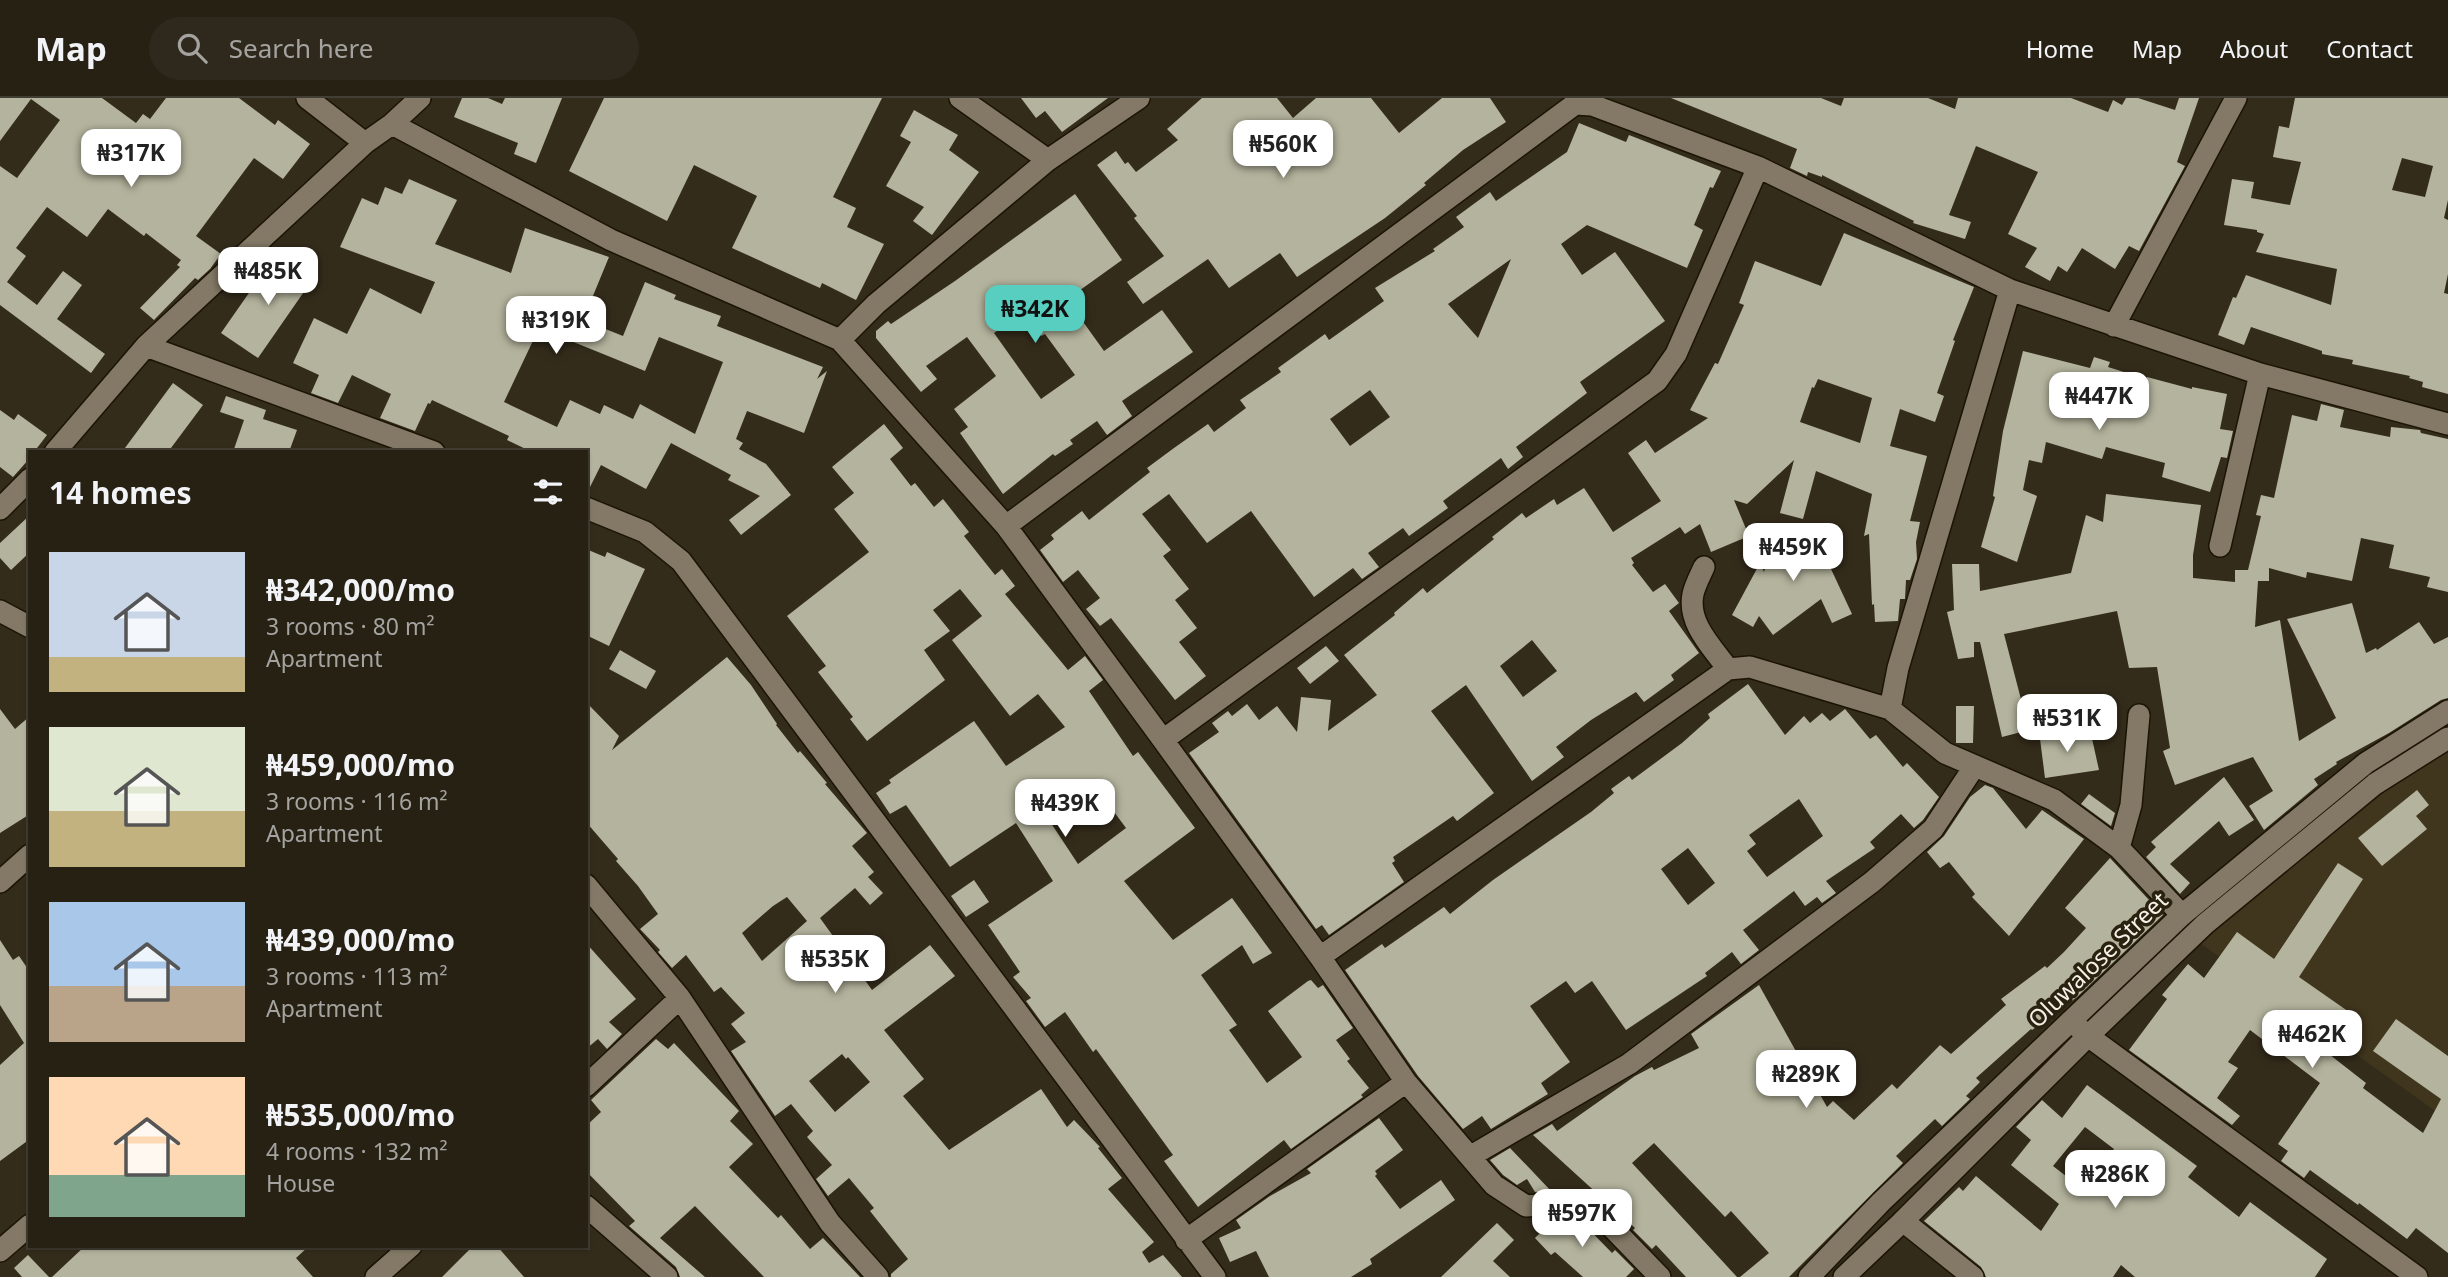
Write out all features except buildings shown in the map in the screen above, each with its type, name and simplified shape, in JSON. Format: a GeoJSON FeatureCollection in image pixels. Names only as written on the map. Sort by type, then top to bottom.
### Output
{"type":"FeatureCollection","features":[{"type":"Feature","properties":{"kind":"street"},"geometry":{"type":"LineString","coordinates":[[307,98],[365,143]]}},
{"type":"Feature","properties":{"kind":"street"},"geometry":{"type":"LineString","coordinates":[[57,450],[146,346],[365,143],[392,124],[420,98]]}},
{"type":"Feature","properties":{"kind":"street"},"geometry":{"type":"LineString","coordinates":[[960,98],[1048,160]]}},
{"type":"Feature","properties":{"kind":"street"},"geometry":{"type":"LineString","coordinates":[[840,340],[876,304],[1048,160],[1139,98]]}},
{"type":"Feature","properties":{"kind":"street"},"geometry":{"type":"LineString","coordinates":[[2114,326],[2236,98]]}},
{"type":"Feature","properties":{"kind":"street"},"geometry":{"type":"LineString","coordinates":[[1006,526],[1575,104],[1592,105],[1758,167],[2010,290],[2260,374],[2448,424]]}},
{"type":"Feature","properties":{"kind":"street"},"geometry":{"type":"LineString","coordinates":[[392,124],[611,240],[840,340],[1006,526],[1320,957],[1406,1082],[1494,1185],[1526,1206],[1579,1202],[1601,1216],[1660,1277]]}},
{"type":"Feature","properties":{"kind":"street"},"geometry":{"type":"LineString","coordinates":[[1163,740],[1657,381],[1676,354],[1758,167]]}},
{"type":"Feature","properties":{"kind":"street"},"geometry":{"type":"LineString","coordinates":[[1890,709],[1898,668],[2010,290]]}},
{"type":"Feature","properties":{"kind":"street"},"geometry":{"type":"LineString","coordinates":[[146,346],[429,450]]}},
{"type":"Feature","properties":{"kind":"street"},"geometry":{"type":"LineString","coordinates":[[2220,546],[2260,374]]}},
{"type":"Feature","properties":{"kind":"street"},"geometry":{"type":"LineString","coordinates":[[0,509],[28,481]]}},
{"type":"Feature","properties":{"kind":"street"},"geometry":{"type":"LineString","coordinates":[[588,509],[645,532],[681,561],[1215,1277]]}},
{"type":"Feature","properties":{"kind":"street"},"geometry":{"type":"LineString","coordinates":[[1704,567],[1693,593],[1692,610],[1698,627],[1728,669]]}},
{"type":"Feature","properties":{"kind":"street"},"geometry":{"type":"LineString","coordinates":[[0,611],[28,627]]}},
{"type":"Feature","properties":{"kind":"street"},"geometry":{"type":"LineString","coordinates":[[1320,957],[1728,669],[1750,667],[1890,709],[1945,753],[2054,800],[2119,848],[2182,915]]}},
{"type":"Feature","properties":{"kind":"street","name":"Oluwalose Street"},"geometry":{"type":"LineString","coordinates":[[1809,1277],[1881,1202],[2182,915],[2367,763],[2448,711]]}},
{"type":"Feature","properties":{"kind":"street"},"geometry":{"type":"LineString","coordinates":[[2119,848],[2130,805],[2139,715]]}},
{"type":"Feature","properties":{"kind":"street","name":"Oluwalose Street"},"geometry":{"type":"LineString","coordinates":[[1844,1277],[2204,924],[2375,784],[2448,738]]}},
{"type":"Feature","properties":{"kind":"street"},"geometry":{"type":"LineString","coordinates":[[1471,1156],[1629,1064],[1872,882],[1933,829],[1974,767]]}},
{"type":"Feature","properties":{"kind":"street"},"geometry":{"type":"LineString","coordinates":[[0,882],[28,857]]}},
{"type":"Feature","properties":{"kind":"street"},"geometry":{"type":"LineString","coordinates":[[588,887],[680,998],[830,1223],[878,1277]]}},
{"type":"Feature","properties":{"kind":"street"},"geometry":{"type":"LineString","coordinates":[[588,1084],[680,998]]}},
{"type":"Feature","properties":{"kind":"street"},"geometry":{"type":"LineString","coordinates":[[2071,1021],[2417,1277]]}},
{"type":"Feature","properties":{"kind":"street"},"geometry":{"type":"LineString","coordinates":[[1186,1240],[1406,1082]]}},
{"type":"Feature","properties":{"kind":"street"},"geometry":{"type":"LineString","coordinates":[[588,1208],[667,1277]]}},
{"type":"Feature","properties":{"kind":"street"},"geometry":{"type":"LineString","coordinates":[[1903,1221],[1973,1277]]}},
{"type":"Feature","properties":{"kind":"street"},"geometry":{"type":"LineString","coordinates":[[0,1251],[28,1227]]}},
{"type":"Feature","properties":{"kind":"street"},"geometry":{"type":"LineString","coordinates":[[376,1277],[409,1248]]}},
{"type":"Feature","properties":{"kind":"shaded area"},"geometry":{"type":"Polygon","coordinates":[[[2448,744],[2448,1120],[2200,943],[2370,799],[2448,744]]]}}]}
